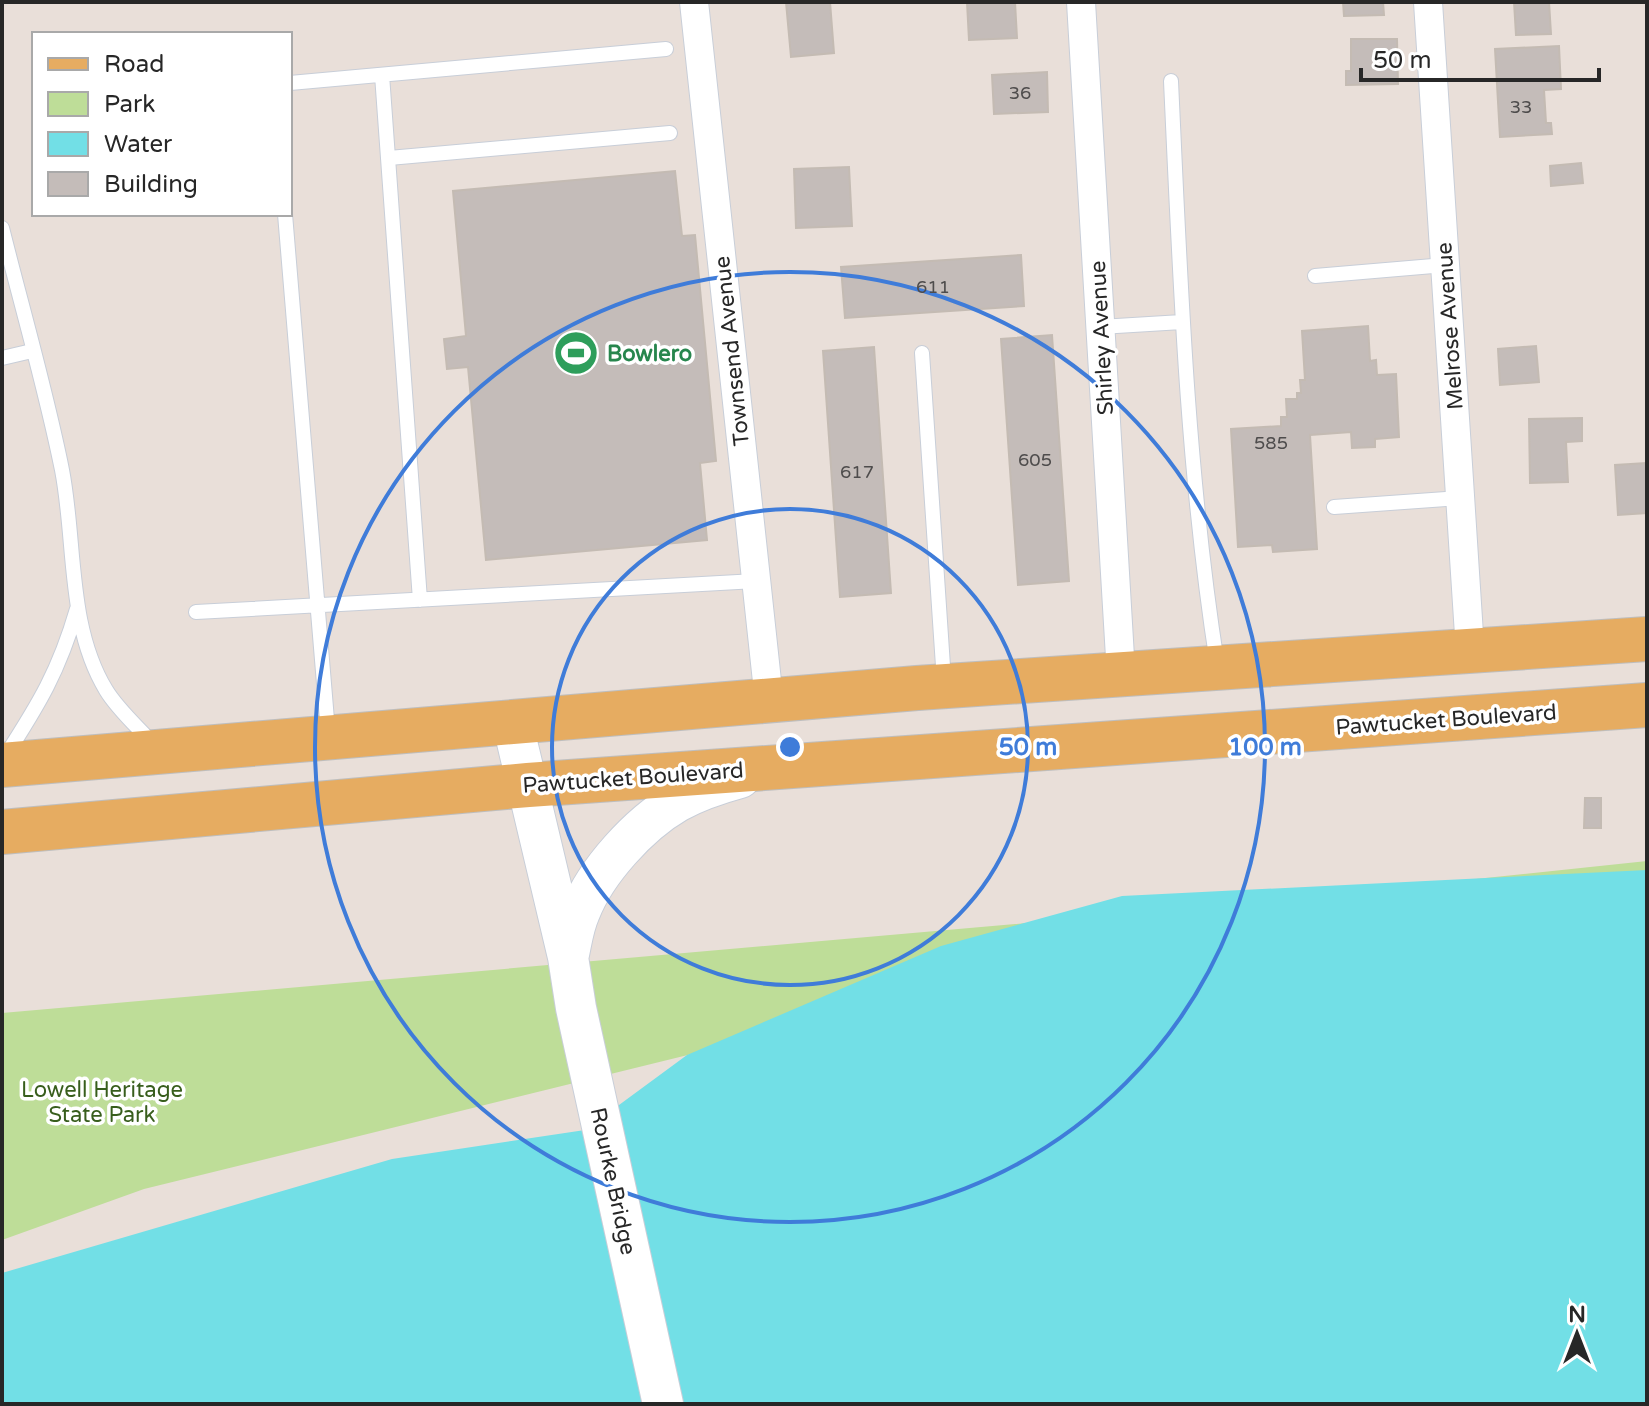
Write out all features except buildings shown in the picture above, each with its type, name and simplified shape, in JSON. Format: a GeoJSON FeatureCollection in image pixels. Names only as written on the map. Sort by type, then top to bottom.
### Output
{"type":"FeatureCollection","features":[{"type":"Feature","properties":{"kind":"main road"},"geometry":{"type":"LineString","coordinates":[[2,763],[944,686],[1647,639]]}},
{"type":"Feature","properties":{"kind":"main road","name":"Pawtucket Boulevard"},"geometry":{"type":"LineString","coordinates":[[2,832],[528,785],[1647,705]]}},
{"type":"Feature","properties":{"kind":"main road","name":"Rourke Bridge"},"geometry":{"type":"LineString","coordinates":[[512,721],[568,957],[576,1008],[663,1404]]}},
{"type":"Feature","properties":{"kind":"main road","name":"Rourke Bridge"},"geometry":{"type":"LineString","coordinates":[[568,957],[579,914],[595,880],[633,838],[675,803],[713,785],[754,774],[817,764]]}},
{"type":"Feature","properties":{"kind":"street","name":"Townsend Avenue"},"geometry":{"type":"LineString","coordinates":[[694,2],[769,700]]}},
{"type":"Feature","properties":{"kind":"street","name":"Shirley Avenue"},"geometry":{"type":"LineString","coordinates":[[1081,2],[1121,674]]}},
{"type":"Feature","properties":{"kind":"street","name":"Melrose Avenue"},"geometry":{"type":"LineString","coordinates":[[1428,2],[1470,650]]}},
{"type":"Feature","properties":{"kind":"lane"},"geometry":{"type":"LineString","coordinates":[[292,83],[666,49]]}},
{"type":"Feature","properties":{"kind":"lane"},"geometry":{"type":"LineString","coordinates":[[382,75],[420,600]]}},
{"type":"Feature","properties":{"kind":"lane"},"geometry":{"type":"LineString","coordinates":[[1171,81],[1182,322],[1204,581],[1217,668]]}},
{"type":"Feature","properties":{"kind":"lane"},"geometry":{"type":"LineString","coordinates":[[389,158],[670,133]]}},
{"type":"Feature","properties":{"kind":"lane"},"geometry":{"type":"LineString","coordinates":[[285,216],[328,737]]}},
{"type":"Feature","properties":{"kind":"lane"},"geometry":{"type":"LineString","coordinates":[[2,228],[62,469],[77,608],[90,652],[106,691],[160,751]]}},
{"type":"Feature","properties":{"kind":"lane"},"geometry":{"type":"LineString","coordinates":[[1315,276],[1445,265]]}},
{"type":"Feature","properties":{"kind":"lane"},"geometry":{"type":"LineString","coordinates":[[1100,327],[1182,322]]}},
{"type":"Feature","properties":{"kind":"lane"},"geometry":{"type":"LineString","coordinates":[[2,358],[32,351]]}},
{"type":"Feature","properties":{"kind":"lane"},"geometry":{"type":"LineString","coordinates":[[922,353],[944,686]]}},
{"type":"Feature","properties":{"kind":"lane"},"geometry":{"type":"LineString","coordinates":[[1334,507],[1460,498]]}},
{"type":"Feature","properties":{"kind":"lane"},"geometry":{"type":"LineString","coordinates":[[196,612],[756,581]]}},
{"type":"Feature","properties":{"kind":"lane"},"geometry":{"type":"LineString","coordinates":[[2,763],[44,696],[64,654],[77,608]]}},
{"type":"Feature","properties":{"kind":"green space","name":"Lowell Heritage State Park"},"geometry":{"type":"Polygon","coordinates":[[[1647,861],[1647,918],[822,1022],[144,1189],[2,1240],[2,1013],[1198,908],[1647,861]]]}},
{"type":"Feature","properties":{"kind":"water"},"geometry":{"type":"Polygon","coordinates":[[[1647,870],[1647,1404],[2,1404],[2,1273],[392,1159],[585,1130],[687,1055],[941,946],[1122,896],[1647,870]]]}},
{"type":"Feature","properties":{"kind":"place","name":"Bowlero"},"geometry":{"type":"Point","coordinates":[576,353]}}]}
